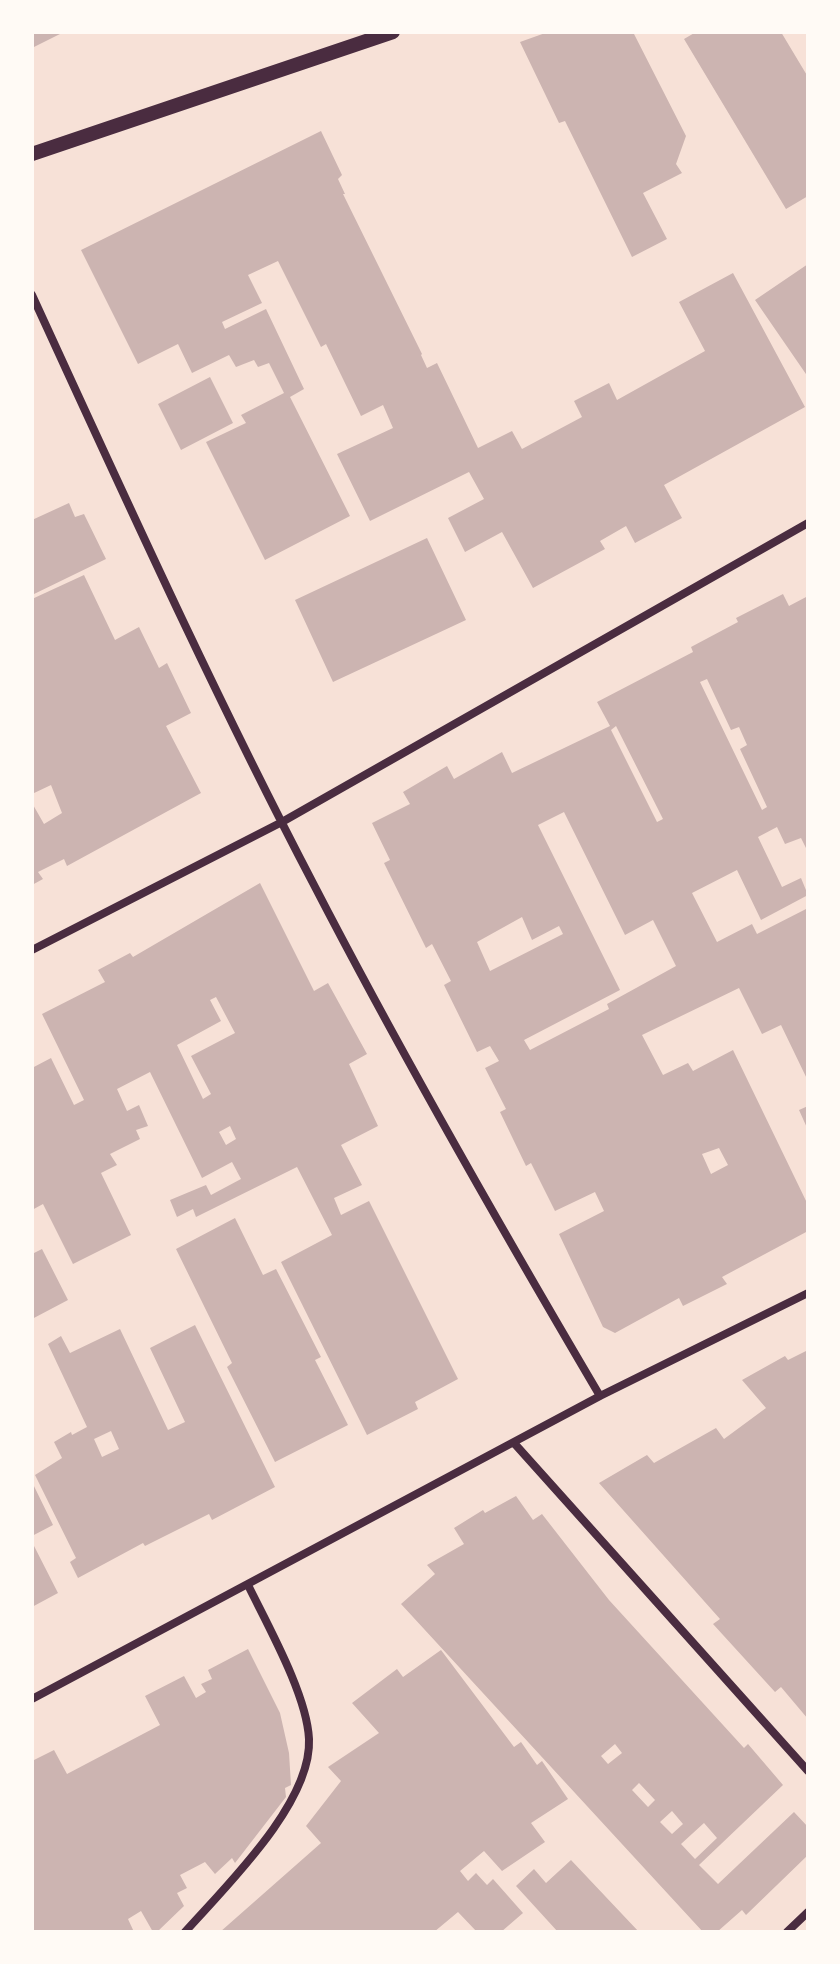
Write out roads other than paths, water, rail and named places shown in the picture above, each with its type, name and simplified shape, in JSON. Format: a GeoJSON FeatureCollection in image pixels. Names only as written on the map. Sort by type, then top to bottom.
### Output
{"type":"FeatureCollection","features":[{"type":"Feature","properties":{"kind":"street"},"geometry":{"type":"LineString","coordinates":[[32,154],[393,32]]}},
{"type":"Feature","properties":{"kind":"street"},"geometry":{"type":"LineString","coordinates":[[32,295],[282,822],[466,1166],[600,1396]]}},
{"type":"Feature","properties":{"kind":"street"},"geometry":{"type":"LineString","coordinates":[[32,950],[282,822],[808,523]]}},
{"type":"Feature","properties":{"kind":"street"},"geometry":{"type":"LineString","coordinates":[[32,1699],[600,1396],[808,1293]]}},
{"type":"Feature","properties":{"kind":"street"},"geometry":{"type":"LineString","coordinates":[[514,1443],[808,1771]]}},
{"type":"Feature","properties":{"kind":"street"},"geometry":{"type":"LineString","coordinates":[[185,1932],[277,1825],[305,1773],[309,1739],[302,1709],[283,1656],[248,1585]]}},
{"type":"Feature","properties":{"kind":"street"},"geometry":{"type":"LineString","coordinates":[[787,1932],[808,1912]]}}]}
